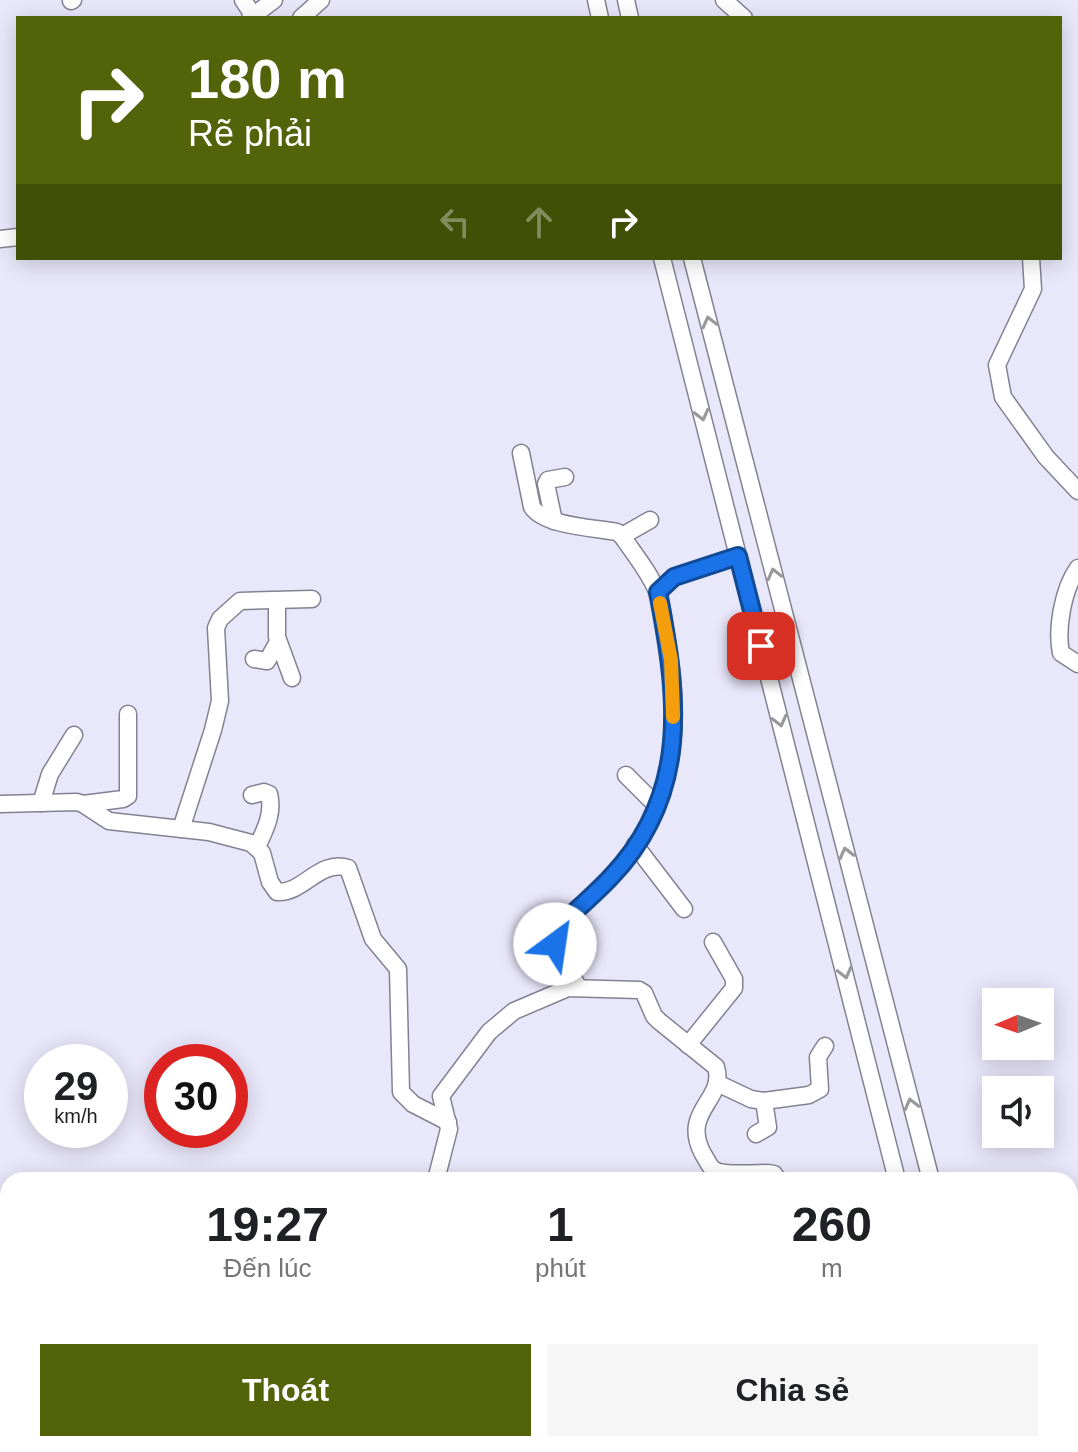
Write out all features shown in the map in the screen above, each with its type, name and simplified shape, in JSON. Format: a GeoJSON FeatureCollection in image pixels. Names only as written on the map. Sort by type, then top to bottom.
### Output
{"type":"FeatureCollection","features":[{"type":"Feature","properties":{"kind":"street"},"geometry":{"type":"LineString","coordinates":[[252,16],[274,0]]}},
{"type":"Feature","properties":{"kind":"street"},"geometry":{"type":"LineString","coordinates":[[303,16],[321,0]]}},
{"type":"Feature","properties":{"kind":"street"},"geometry":{"type":"LineString","coordinates":[[724,0],[742,16]]}},
{"type":"Feature","properties":{"kind":"street"},"geometry":{"type":"LineString","coordinates":[[663,260],[895,1172]]}},
{"type":"Feature","properties":{"kind":"street"},"geometry":{"type":"LineString","coordinates":[[693,260],[929,1172]]}},
{"type":"Feature","properties":{"kind":"street"},"geometry":{"type":"LineString","coordinates":[[1031,260],[1033,289],[997,365],[1000,386],[1003,397],[1046,457],[1078,491]]}},
{"type":"Feature","properties":{"kind":"street"},"geometry":{"type":"LineString","coordinates":[[521,453],[536,514],[554,521],[617,532],[622,536],[658,592],[671,660],[674,704],[671,755],[663,794],[635,845],[613,875],[557,928],[555,944],[578,987]]}},
{"type":"Feature","properties":{"kind":"street"},"geometry":{"type":"LineString","coordinates":[[554,521],[546,484],[548,480],[565,477]]}},
{"type":"Feature","properties":{"kind":"street"},"geometry":{"type":"LineString","coordinates":[[622,536],[650,520]]}},
{"type":"Feature","properties":{"kind":"street"},"geometry":{"type":"LineString","coordinates":[[658,592],[674,577],[738,556]]}},
{"type":"Feature","properties":{"kind":"street"},"geometry":{"type":"LineString","coordinates":[[1078,568],[1070,581],[1058,637],[1061,653],[1078,664]]}},
{"type":"Feature","properties":{"kind":"street"},"geometry":{"type":"LineString","coordinates":[[181,829],[220,701],[216,628],[220,619],[240,601],[312,599]]}},
{"type":"Feature","properties":{"kind":"street"},"geometry":{"type":"LineString","coordinates":[[277,602],[278,642],[292,678]]}},
{"type":"Feature","properties":{"kind":"street"},"geometry":{"type":"LineString","coordinates":[[254,659],[267,661],[278,642]]}},
{"type":"Feature","properties":{"kind":"street"},"geometry":{"type":"LineString","coordinates":[[83,804],[128,796],[128,714]]}},
{"type":"Feature","properties":{"kind":"street"},"geometry":{"type":"LineString","coordinates":[[41,803],[53,768],[74,735]]}},
{"type":"Feature","properties":{"kind":"street"},"geometry":{"type":"LineString","coordinates":[[626,775],[657,806]]}},
{"type":"Feature","properties":{"kind":"street"},"geometry":{"type":"LineString","coordinates":[[252,795],[264,792],[271,799],[269,819],[257,847],[277,892],[288,891],[322,869],[343,866],[351,872],[373,939],[398,969],[401,1092],[413,1104],[448,1122]]}},
{"type":"Feature","properties":{"kind":"street"},"geometry":{"type":"LineString","coordinates":[[0,804],[77,802],[109,821],[209,832],[257,847]]}},
{"type":"Feature","properties":{"kind":"street"},"geometry":{"type":"LineString","coordinates":[[635,845],[684,909]]}},
{"type":"Feature","properties":{"kind":"street"},"geometry":{"type":"LineString","coordinates":[[688,1045],[734,988],[734,979],[713,942]]}},
{"type":"Feature","properties":{"kind":"street"},"geometry":{"type":"LineString","coordinates":[[438,1172],[448,1138],[448,1122],[441,1102],[443,1090],[489,1032],[523,1006],[578,987],[639,990],[644,993],[654,1016],[716,1067],[717,1083],[695,1128],[697,1143],[711,1168],[720,1172]]}},
{"type":"Feature","properties":{"kind":"street"},"geometry":{"type":"LineString","coordinates":[[717,1083],[751,1099],[764,1101],[816,1093],[821,1083],[818,1057],[825,1046]]}},
{"type":"Feature","properties":{"kind":"street"},"geometry":{"type":"LineString","coordinates":[[756,1134],[768,1127],[764,1101]]}},
{"type":"Feature","properties":{"kind":"slow traffic"},"geometry":{"type":"LineString","coordinates":[[660,603],[671,660],[673,717]]}},
{"type":"Feature","properties":{"kind":"route"},"geometry":{"type":"LineString","coordinates":[[555,944],[557,928],[613,875],[646,830],[663,794],[671,755],[674,704],[671,660],[658,592],[674,577],[738,556],[761,646]]}}]}
